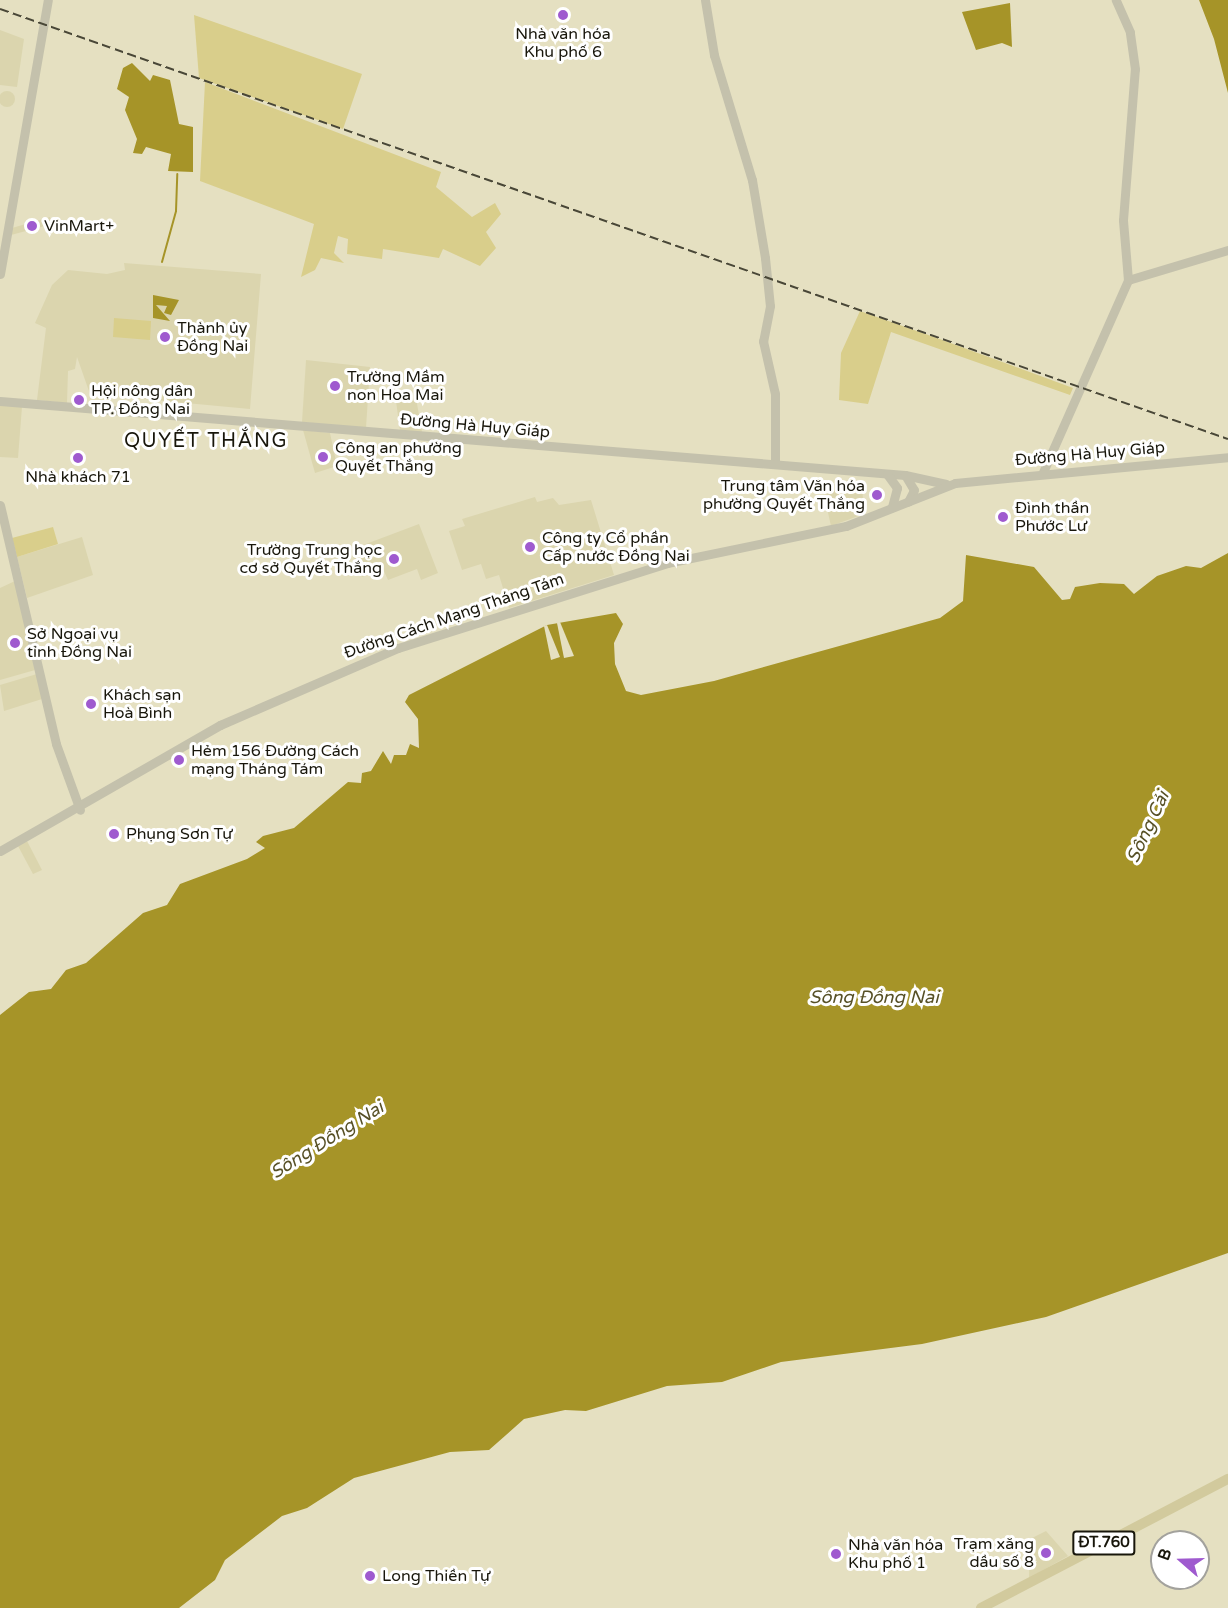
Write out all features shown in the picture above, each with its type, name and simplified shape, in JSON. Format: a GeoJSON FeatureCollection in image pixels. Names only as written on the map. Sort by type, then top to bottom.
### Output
{"type":"FeatureCollection","features":[{"type":"Feature","properties":{"kind":"main road"},"geometry":{"type":"LineString","coordinates":[[0,273],[48,0]]}},
{"type":"Feature","properties":{"kind":"main road"},"geometry":{"type":"LineString","coordinates":[[705,0],[714,55],[752,180],[765,258],[770,306],[763,341],[775,394],[775,464]]}},
{"type":"Feature","properties":{"kind":"main road"},"geometry":{"type":"LineString","coordinates":[[1043,472],[1128,280],[1123,227],[1135,69],[1132,39],[1116,0]]}},
{"type":"Feature","properties":{"kind":"main road"},"geometry":{"type":"LineString","coordinates":[[1128,280],[1228,250]]}},
{"type":"Feature","properties":{"kind":"main road","name":"Đường Hà Huy Giáp"},"geometry":{"type":"LineString","coordinates":[[0,401],[905,475],[950,485],[1043,472],[1228,457]]}},
{"type":"Feature","properties":{"kind":"main road"},"geometry":{"type":"LineString","coordinates":[[887,474],[897,488],[892,507]]}},
{"type":"Feature","properties":{"kind":"main road"},"geometry":{"type":"LineString","coordinates":[[905,475],[914,490],[908,502]]}},
{"type":"Feature","properties":{"kind":"main road","name":"Đường Cách Mạng Tháng Tám"},"geometry":{"type":"LineString","coordinates":[[0,851],[80,810],[242,714],[407,645],[626,574],[814,535],[950,485]]}},
{"type":"Feature","properties":{"kind":"main road"},"geometry":{"type":"LineString","coordinates":[[0,505],[59,752],[80,810]]}},
{"type":"Feature","properties":{"kind":"main road","name":"ĐT.760"},"geometry":{"type":"LineString","coordinates":[[981,1608],[1228,1479]]}},
{"type":"Feature","properties":{"kind":"shaded area"},"geometry":{"type":"Polygon","coordinates":[[[194,15],[362,74],[343,129],[199,78],[194,15]]]}},
{"type":"Feature","properties":{"kind":"shaded area"},"geometry":{"type":"Polygon","coordinates":[[[0,30],[24,39],[17,87],[0,85],[0,30]]]}},
{"type":"Feature","properties":{"kind":"shaded area"},"geometry":{"type":"Polygon","coordinates":[[[205,82],[441,172],[436,187],[472,217],[495,203],[501,214],[486,232],[496,248],[480,266],[443,249],[439,258],[383,249],[382,259],[347,254],[348,239],[338,236],[334,253],[344,263],[321,258],[315,270],[301,277],[314,224],[200,181],[205,82]]]}},
{"type":"Feature","properties":{"kind":"shaded area"},"geometry":{"type":"Polygon","coordinates":[[[4,91],[10,91],[15,99],[13,105],[4,107],[-1,102],[-1,96],[4,91]]]}},
{"type":"Feature","properties":{"kind":"shaded area","name":"VinMart+"},"geometry":{"type":"Polygon","coordinates":[[[50,217],[52,224],[11,235],[12,228],[50,217]]]}},
{"type":"Feature","properties":{"kind":"shaded area","name":"Thành ủy Đồng Nai"},"geometry":{"type":"Polygon","coordinates":[[[124,263],[261,274],[250,409],[90,394],[77,357],[75,369],[68,371],[67,403],[37,400],[46,328],[35,323],[52,285],[68,270],[107,274],[125,270],[124,263]]]}},
{"type":"Feature","properties":{"kind":"shaded area"},"geometry":{"type":"Polygon","coordinates":[[[860,311],[1073,388],[1070,395],[891,332],[868,404],[839,400],[841,353],[860,311]]]}},
{"type":"Feature","properties":{"kind":"shaded area"},"geometry":{"type":"Polygon","coordinates":[[[114,318],[151,321],[150,340],[113,337],[114,318]]]}},
{"type":"Feature","properties":{"kind":"shaded area","name":"Trường Mầm non Hoa Mai"},"geometry":{"type":"Polygon","coordinates":[[[306,360],[370,367],[366,428],[302,422],[306,360]]]}},
{"type":"Feature","properties":{"kind":"shaded area"},"geometry":{"type":"Polygon","coordinates":[[[416,398],[422,432],[400,431],[396,401],[416,398]]]}},
{"type":"Feature","properties":{"kind":"shaded area"},"geometry":{"type":"Polygon","coordinates":[[[0,405],[22,407],[18,458],[0,457],[0,405]]]}},
{"type":"Feature","properties":{"kind":"shaded area","name":"Công an phường Quyết Thắng"},"geometry":{"type":"Polygon","coordinates":[[[303,430],[330,433],[337,466],[315,473],[303,430]]]}},
{"type":"Feature","properties":{"kind":"shaded area"},"geometry":{"type":"Polygon","coordinates":[[[831,484],[862,485],[864,514],[831,526],[824,495],[831,493],[831,484]]]}},
{"type":"Feature","properties":{"kind":"shaded area","name":"Công ty Cổ phần Cấp nước Đồng Nai"},"geometry":{"type":"Polygon","coordinates":[[[535,497],[537,502],[553,498],[559,505],[591,500],[614,575],[509,608],[499,575],[486,579],[481,564],[462,570],[449,531],[465,526],[462,519],[535,497]]]}},
{"type":"Feature","properties":{"kind":"shaded area","name":"Trường Trung học cơ sở Quyết Thắng"},"geometry":{"type":"Polygon","coordinates":[[[419,524],[438,573],[421,580],[417,569],[388,580],[383,569],[362,577],[350,550],[419,524]]]}},
{"type":"Feature","properties":{"kind":"shaded area"},"geometry":{"type":"Polygon","coordinates":[[[53,527],[58,544],[17,557],[12,538],[53,527]]]}},
{"type":"Feature","properties":{"kind":"shaded area"},"geometry":{"type":"Polygon","coordinates":[[[82,537],[93,575],[27,598],[17,557],[82,537]]]}},
{"type":"Feature","properties":{"kind":"shaded area","name":"Sở Ngoại vụ tỉnh Đồng Nai"},"geometry":{"type":"Polygon","coordinates":[[[15,581],[35,670],[0,680],[0,588],[15,581]]]}},
{"type":"Feature","properties":{"kind":"shaded area"},"geometry":{"type":"Polygon","coordinates":[[[37,674],[42,699],[4,711],[0,685],[37,674]]]}},
{"type":"Feature","properties":{"kind":"shaded area"},"geometry":{"type":"Polygon","coordinates":[[[27,841],[42,870],[33,874],[18,846],[27,841]]]}},
{"type":"Feature","properties":{"kind":"shaded area","name":"Trạm xăng dầu số 8"},"geometry":{"type":"Polygon","coordinates":[[[1046,1531],[1068,1556],[1029,1578],[1030,1539],[1046,1531]]]}},
{"type":"Feature","properties":{"kind":"water"},"geometry":{"type":"Polygon","coordinates":[[[1199,0],[1228,0],[1228,93],[1214,39],[1199,0]]]}},
{"type":"Feature","properties":{"kind":"water"},"geometry":{"type":"Polygon","coordinates":[[[1010,3],[1012,47],[1002,43],[976,50],[962,12],[1010,3]]]}},
{"type":"Feature","properties":{"kind":"water"},"geometry":{"type":"Polygon","coordinates":[[[132,63],[150,81],[153,75],[170,80],[179,124],[193,127],[193,172],[168,171],[171,154],[146,147],[142,154],[133,153],[137,139],[125,110],[129,97],[117,89],[123,68],[132,63]]]}},
{"type":"Feature","properties":{"kind":"water"},"geometry":{"type":"Polygon","coordinates":[[[153,295],[179,300],[171,315],[164,313],[167,306],[156,305],[170,321],[153,318],[153,295]]]}},
{"type":"Feature","properties":{"kind":"water","name":"Sông Đồng Nai"},"geometry":{"type":"Polygon","coordinates":[[[1228,553],[1228,1253],[1046,1317],[922,1344],[781,1362],[722,1382],[667,1386],[586,1411],[565,1410],[524,1419],[489,1450],[450,1452],[354,1478],[307,1508],[282,1516],[225,1560],[215,1580],[179,1608],[0,1608],[0,1015],[29,992],[51,989],[66,970],[86,963],[143,913],[167,905],[180,884],[247,859],[265,848],[256,842],[263,836],[294,828],[348,782],[361,783],[362,773],[371,771],[383,751],[391,764],[394,755],[406,755],[410,744],[419,748],[418,719],[405,702],[409,695],[547,625],[616,613],[623,624],[614,643],[615,664],[626,691],[641,695],[714,681],[940,618],[963,601],[966,555],[1034,567],[1062,600],[1070,599],[1075,587],[1100,583],[1124,584],[1134,594],[1157,576],[1186,566],[1201,568],[1228,553]]]}},
{"type":"Feature","properties":{"kind":"pier"},"geometry":{"type":"Polygon","coordinates":[[[560,622],[574,656],[564,658],[557,623],[560,622]]]}},
{"type":"Feature","properties":{"kind":"pier"},"geometry":{"type":"Polygon","coordinates":[[[547,625],[560,657],[551,660],[544,626],[547,625]]]}},
{"type":"Feature","properties":{"kind":"waterway"},"geometry":{"type":"LineString","coordinates":[[162,262],[176,211],[177,174]]}},
{"type":"Feature","properties":{"kind":"railway"},"geometry":{"type":"LineString","coordinates":[[0,9],[1228,439]]}},
{"type":"Feature","properties":{"kind":"place","name":"Nhà văn hóa Khu phố 6"},"geometry":{"type":"Point","coordinates":[563,15]}},
{"type":"Feature","properties":{"kind":"place","name":"VinMart+"},"geometry":{"type":"Point","coordinates":[32,226]}},
{"type":"Feature","properties":{"kind":"place","name":"Thành ủy Đồng Nai"},"geometry":{"type":"Point","coordinates":[165,337]}},
{"type":"Feature","properties":{"kind":"place","name":"Trường Mầm non Hoa Mai"},"geometry":{"type":"Point","coordinates":[335,386]}},
{"type":"Feature","properties":{"kind":"place","name":"Hội nông dân TP. Đồng Nai"},"geometry":{"type":"Point","coordinates":[79,400]}},
{"type":"Feature","properties":{"kind":"place","name":"Công an phường Quyết Thắng"},"geometry":{"type":"Point","coordinates":[323,457]}},
{"type":"Feature","properties":{"kind":"place","name":"Nhà khách 71"},"geometry":{"type":"Point","coordinates":[78,458]}},
{"type":"Feature","properties":{"kind":"place","name":"Trung tâm Văn hóa phường Quyết Thắng"},"geometry":{"type":"Point","coordinates":[877,495]}},
{"type":"Feature","properties":{"kind":"place","name":"Đình thần Phước Lư"},"geometry":{"type":"Point","coordinates":[1003,517]}},
{"type":"Feature","properties":{"kind":"place","name":"Công ty Cổ phần Cấp nước Đồng Nai"},"geometry":{"type":"Point","coordinates":[530,547]}},
{"type":"Feature","properties":{"kind":"place","name":"Trường Trung học cơ sở Quyết Thắng"},"geometry":{"type":"Point","coordinates":[394,559]}},
{"type":"Feature","properties":{"kind":"place","name":"Sở Ngoại vụ tỉnh Đồng Nai"},"geometry":{"type":"Point","coordinates":[15,643]}},
{"type":"Feature","properties":{"kind":"place","name":"Khách sạn Hoà Bình"},"geometry":{"type":"Point","coordinates":[91,704]}},
{"type":"Feature","properties":{"kind":"place","name":"Hẻm 156 Đường Cách mạng Tháng Tám"},"geometry":{"type":"Point","coordinates":[179,760]}},
{"type":"Feature","properties":{"kind":"place","name":"Phụng Sơn Tự"},"geometry":{"type":"Point","coordinates":[114,834]}},
{"type":"Feature","properties":{"kind":"place","name":"Trạm xăng dầu số 8"},"geometry":{"type":"Point","coordinates":[1046,1553]}},
{"type":"Feature","properties":{"kind":"place","name":"Nhà văn hóa Khu phố 1"},"geometry":{"type":"Point","coordinates":[836,1554]}},
{"type":"Feature","properties":{"kind":"place","name":"Long Thiền Tự"},"geometry":{"type":"Point","coordinates":[370,1576]}},
{"type":"Feature","properties":{"kind":"district","name":"QUYẾT THẮNG"},"geometry":{"type":"Point","coordinates":[206,441]}},
{"type":"Feature","properties":{"kind":"water label","name":"Sông Cái"},"geometry":{"type":"Point","coordinates":[1148,827]}}]}
